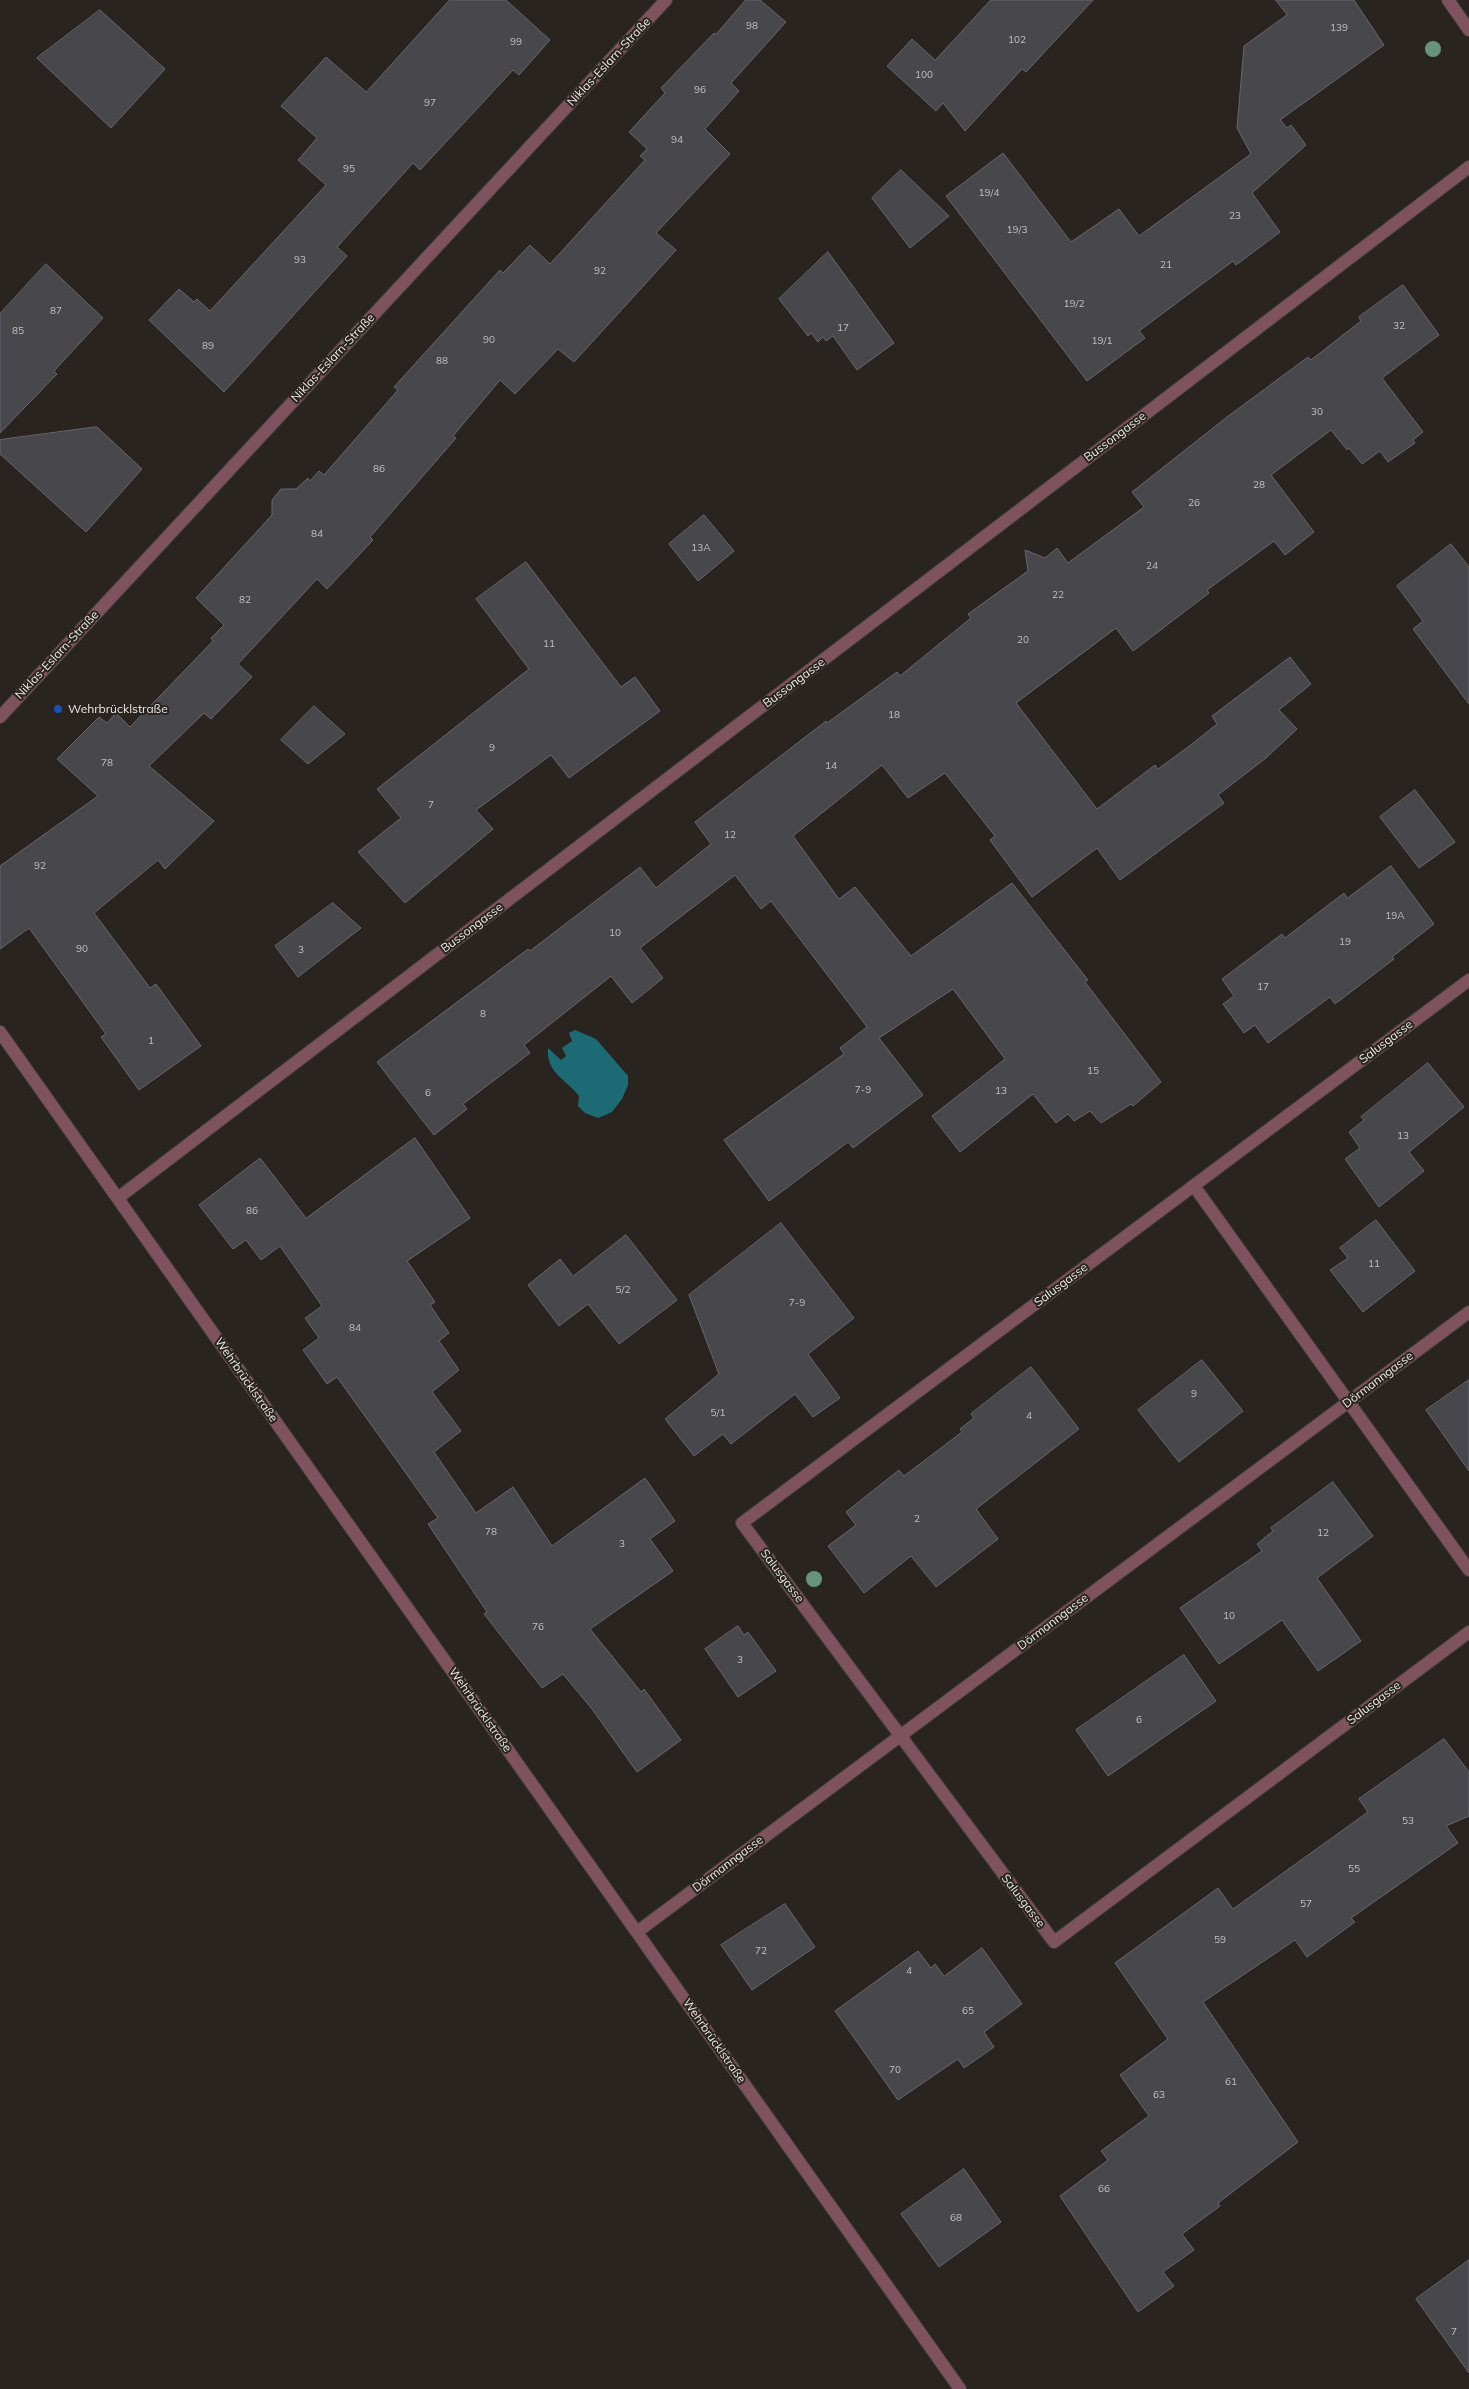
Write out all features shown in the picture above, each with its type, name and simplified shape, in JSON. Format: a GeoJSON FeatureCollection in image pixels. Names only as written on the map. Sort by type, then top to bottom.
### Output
{"type":"FeatureCollection","features":[{"type":"Feature","properties":{"kind":"street","name":"Niklas-Eslarn-Straße"},"geometry":{"type":"LineString","coordinates":[[0,716],[666,0]]}},
{"type":"Feature","properties":{"kind":"street"},"geometry":{"type":"LineString","coordinates":[[1448,0],[1469,30]]}},
{"type":"Feature","properties":{"kind":"street","name":"Bussongasse"},"geometry":{"type":"LineString","coordinates":[[118,1198],[1469,166]]}},
{"type":"Feature","properties":{"kind":"street","name":"Salusgasse"},"geometry":{"type":"LineString","coordinates":[[1469,980],[742,1523],[1054,1942],[1469,1632]]}},
{"type":"Feature","properties":{"kind":"street","name":"Wehrbrücklstraße"},"geometry":{"type":"LineString","coordinates":[[0,1032],[960,2389]]}},
{"type":"Feature","properties":{"kind":"street"},"geometry":{"type":"LineString","coordinates":[[1194,1186],[1469,1570]]}},
{"type":"Feature","properties":{"kind":"street","name":"Dörmanngasse"},"geometry":{"type":"LineString","coordinates":[[637,1932],[1469,1312]]}},
{"type":"Feature","properties":{"kind":"water"},"geometry":{"type":"Polygon","coordinates":[[[575,1030],[596,1039],[628,1076],[628,1085],[622,1099],[612,1112],[598,1118],[585,1113],[578,1106],[579,1096],[553,1069],[548,1057],[548,1048],[561,1060],[566,1056],[562,1048],[572,1041],[569,1033],[575,1030]]]}},
{"type":"Feature","properties":{"kind":"building"},"geometry":{"type":"Polygon","coordinates":[[[450,0],[506,0],[550,40],[519,75],[513,70],[420,170],[413,163],[337,247],[347,256],[224,392],[149,320],[179,289],[194,302],[197,299],[210,311],[326,185],[298,160],[317,138],[281,106],[326,57],[366,92],[450,0]]]}},
{"type":"Feature","properties":{"kind":"building"},"geometry":{"type":"Polygon","coordinates":[[[746,0],[760,0],[786,22],[731,83],[739,91],[705,129],[730,154],[656,233],[676,250],[574,362],[558,349],[515,394],[500,380],[453,436],[456,438],[370,537],[373,540],[327,589],[317,579],[238,664],[252,677],[211,719],[204,713],[149,766],[214,821],[165,869],[158,860],[94,913],[150,988],[156,984],[201,1046],[139,1090],[101,1037],[106,1034],[29,928],[0,949],[0,866],[98,796],[57,759],[99,717],[107,723],[116,713],[130,727],[213,641],[211,638],[224,625],[196,598],[272,515],[272,500],[281,489],[296,489],[308,478],[310,481],[319,471],[324,475],[398,390],[394,387],[500,270],[503,273],[530,245],[550,264],[645,160],[640,156],[647,149],[629,132],[665,93],[661,88],[714,33],[716,34],[746,0]]]}},
{"type":"Feature","properties":{"kind":"building"},"geometry":{"type":"Polygon","coordinates":[[[991,0],[1093,0],[1026,72],[1022,69],[965,131],[943,103],[936,111],[887,66],[912,39],[935,60],[991,0]]]}},
{"type":"Feature","properties":{"kind":"building"},"geometry":{"type":"Polygon","coordinates":[[[1276,0],[1354,0],[1384,45],[1280,120],[1287,128],[1291,125],[1306,145],[1252,193],[1280,232],[1236,265],[1233,261],[1139,331],[1145,338],[1087,381],[946,196],[1003,153],[1071,242],[1119,209],[1139,236],[1251,154],[1237,128],[1244,46],[1287,15],[1276,0]]]}},
{"type":"Feature","properties":{"kind":"building"},"geometry":{"type":"Polygon","coordinates":[[[100,10],[165,69],[111,128],[37,58],[100,10]]]}},
{"type":"Feature","properties":{"kind":"building"},"geometry":{"type":"Polygon","coordinates":[[[901,170],[949,216],[910,248],[872,198],[901,170]]]}},
{"type":"Feature","properties":{"kind":"building"},"geometry":{"type":"Polygon","coordinates":[[[828,252],[894,343],[857,370],[833,336],[826,341],[823,337],[818,342],[811,333],[808,336],[779,299],[828,252]]]}},
{"type":"Feature","properties":{"kind":"building"},"geometry":{"type":"Polygon","coordinates":[[[46,264],[103,318],[54,371],[57,374],[0,433],[0,314],[46,264]]]}},
{"type":"Feature","properties":{"kind":"building"},"geometry":{"type":"Polygon","coordinates":[[[1403,285],[1439,335],[1382,378],[1423,432],[1413,440],[1415,443],[1388,462],[1380,451],[1362,464],[1349,448],[1347,450],[1331,430],[1271,475],[1314,532],[1285,555],[1274,541],[1207,590],[1209,593],[1133,651],[1116,628],[1016,703],[1097,809],[1155,765],[1158,769],[1192,744],[1217,724],[1212,716],[1290,657],[1311,684],[1279,710],[1297,729],[1266,758],[1218,795],[1224,803],[1120,880],[1097,848],[1032,897],[990,840],[995,836],[945,773],[908,798],[882,765],[793,836],[839,899],[855,887],[911,956],[1012,883],[1088,980],[1085,982],[1161,1082],[1133,1106],[1131,1104],[1101,1123],[1090,1111],[1074,1121],[1068,1114],[1056,1123],[1033,1094],[960,1152],[932,1116],[1005,1059],[953,989],[879,1038],[923,1095],[853,1148],[848,1142],[769,1201],[724,1140],[844,1054],[840,1048],[867,1027],[771,901],[761,909],[735,875],[640,948],[663,978],[632,1003],[611,976],[524,1045],[530,1053],[463,1104],[467,1109],[434,1135],[377,1062],[528,949],[530,951],[640,867],[656,888],[711,844],[695,822],[826,721],[827,723],[897,672],[900,676],[971,618],[968,614],[1028,571],[1025,550],[1045,558],[1057,548],[1068,563],[1144,507],[1132,492],[1227,417],[1308,357],[1311,360],[1361,321],[1359,317],[1403,285]]]}},
{"type":"Feature","properties":{"kind":"building"},"geometry":{"type":"Polygon","coordinates":[[[97,427],[142,469],[86,532],[0,454],[0,440],[97,427]]]}},
{"type":"Feature","properties":{"kind":"building"},"geometry":{"type":"Polygon","coordinates":[[[704,515],[734,551],[698,581],[669,544],[704,515]]]}},
{"type":"Feature","properties":{"kind":"building"},"geometry":{"type":"Polygon","coordinates":[[[1451,544],[1469,567],[1469,704],[1413,629],[1423,621],[1397,586],[1451,544]]]}},
{"type":"Feature","properties":{"kind":"building"},"geometry":{"type":"Polygon","coordinates":[[[526,562],[621,687],[635,677],[660,711],[569,778],[551,755],[476,810],[493,829],[405,903],[358,852],[401,818],[377,789],[529,669],[476,599],[526,562]]]}},
{"type":"Feature","properties":{"kind":"building"},"geometry":{"type":"Polygon","coordinates":[[[314,706],[345,734],[308,764],[281,740],[314,706]]]}},
{"type":"Feature","properties":{"kind":"building"},"geometry":{"type":"Polygon","coordinates":[[[1415,790],[1455,842],[1419,868],[1380,817],[1415,790]]]}},
{"type":"Feature","properties":{"kind":"building"},"geometry":{"type":"Polygon","coordinates":[[[1391,866],[1434,924],[1392,957],[1394,959],[1335,1004],[1330,997],[1268,1043],[1255,1025],[1244,1033],[1223,1004],[1234,996],[1222,979],[1282,934],[1285,938],[1344,893],[1347,898],[1391,866]]]}},
{"type":"Feature","properties":{"kind":"building"},"geometry":{"type":"Polygon","coordinates":[[[333,903],[361,928],[298,977],[275,946],[333,903]]]}},
{"type":"Feature","properties":{"kind":"building"},"geometry":{"type":"Polygon","coordinates":[[[1428,1063],[1464,1107],[1409,1152],[1424,1171],[1379,1207],[1345,1159],[1360,1148],[1349,1132],[1364,1120],[1361,1117],[1428,1063]]]}},
{"type":"Feature","properties":{"kind":"building"},"geometry":{"type":"Polygon","coordinates":[[[415,1138],[470,1218],[407,1261],[435,1302],[430,1305],[449,1333],[439,1341],[459,1370],[432,1392],[461,1431],[434,1452],[476,1513],[513,1487],[552,1546],[645,1478],[675,1521],[650,1539],[673,1571],[590,1629],[641,1692],[644,1689],[681,1740],[637,1772],[592,1709],[563,1674],[542,1688],[484,1614],[487,1612],[428,1524],[438,1518],[337,1377],[327,1384],[303,1350],[319,1338],[305,1318],[322,1306],[280,1246],[261,1260],[246,1240],[233,1249],[199,1205],[260,1158],[306,1218],[415,1138]]]}},
{"type":"Feature","properties":{"kind":"building"},"geometry":{"type":"Polygon","coordinates":[[[1376,1220],[1415,1271],[1363,1312],[1330,1270],[1348,1258],[1340,1248],[1376,1220]]]}},
{"type":"Feature","properties":{"kind":"building"},"geometry":{"type":"Polygon","coordinates":[[[781,1223],[854,1318],[808,1354],[840,1398],[813,1417],[795,1394],[731,1444],[723,1434],[694,1456],[665,1419],[719,1374],[689,1295],[781,1223]]]}},
{"type":"Feature","properties":{"kind":"building"},"geometry":{"type":"Polygon","coordinates":[[[626,1235],[677,1300],[619,1344],[588,1304],[559,1326],[528,1285],[560,1259],[573,1276],[626,1235]]]}},
{"type":"Feature","properties":{"kind":"building"},"geometry":{"type":"Polygon","coordinates":[[[1202,1360],[1243,1411],[1179,1462],[1138,1410],[1202,1360]]]}},
{"type":"Feature","properties":{"kind":"building"},"geometry":{"type":"Polygon","coordinates":[[[1031,1367],[1079,1429],[976,1509],[998,1539],[936,1587],[911,1556],[864,1593],[828,1546],[856,1525],[846,1512],[899,1470],[904,1476],[962,1432],[960,1429],[974,1418],[971,1414],[1031,1367]]]}},
{"type":"Feature","properties":{"kind":"building"},"geometry":{"type":"Polygon","coordinates":[[[1469,1380],[1469,1471],[1426,1410],[1469,1380]]]}},
{"type":"Feature","properties":{"kind":"building"},"geometry":{"type":"Polygon","coordinates":[[[1333,1482],[1373,1536],[1317,1578],[1361,1641],[1318,1671],[1282,1620],[1219,1664],[1180,1608],[1262,1551],[1257,1544],[1273,1531],[1271,1528],[1333,1482]]]}},
{"type":"Feature","properties":{"kind":"building"},"geometry":{"type":"Polygon","coordinates":[[[738,1626],[744,1635],[748,1632],[776,1671],[738,1697],[705,1649],[738,1626]]]}},
{"type":"Feature","properties":{"kind":"building"},"geometry":{"type":"Polygon","coordinates":[[[1184,1655],[1216,1701],[1108,1776],[1076,1730],[1184,1655]]]}},
{"type":"Feature","properties":{"kind":"building"},"geometry":{"type":"Polygon","coordinates":[[[1444,1739],[1469,1772],[1469,1816],[1446,1826],[1458,1843],[1351,1918],[1355,1922],[1307,1957],[1295,1940],[1203,2002],[1298,2142],[1218,2203],[1220,2206],[1182,2234],[1194,2250],[1163,2272],[1174,2286],[1138,2312],[1060,2196],[1108,2160],[1101,2151],[1149,2116],[1120,2075],[1168,2039],[1115,1963],[1218,1888],[1233,1909],[1368,1812],[1359,1799],[1444,1739]]]}},
{"type":"Feature","properties":{"kind":"building"},"geometry":{"type":"Polygon","coordinates":[[[785,1904],[815,1947],[752,1990],[721,1945],[785,1904]]]}},
{"type":"Feature","properties":{"kind":"building"},"geometry":{"type":"Polygon","coordinates":[[[982,1948],[1022,2004],[984,2032],[994,2047],[964,2068],[958,2059],[898,2100],[835,2011],[918,1951],[931,1968],[935,1964],[944,1976],[982,1948]]]}},
{"type":"Feature","properties":{"kind":"building"},"geometry":{"type":"Polygon","coordinates":[[[964,2169],[1001,2222],[939,2267],[901,2214],[964,2169]]]}},
{"type":"Feature","properties":{"kind":"building"},"geometry":{"type":"Polygon","coordinates":[[[1469,2260],[1469,2373],[1416,2299],[1469,2260]]]}},
{"type":"Feature","properties":{"kind":"place","name":"Wehrbrücklstraße"},"geometry":{"type":"Point","coordinates":[58,709]}}]}
